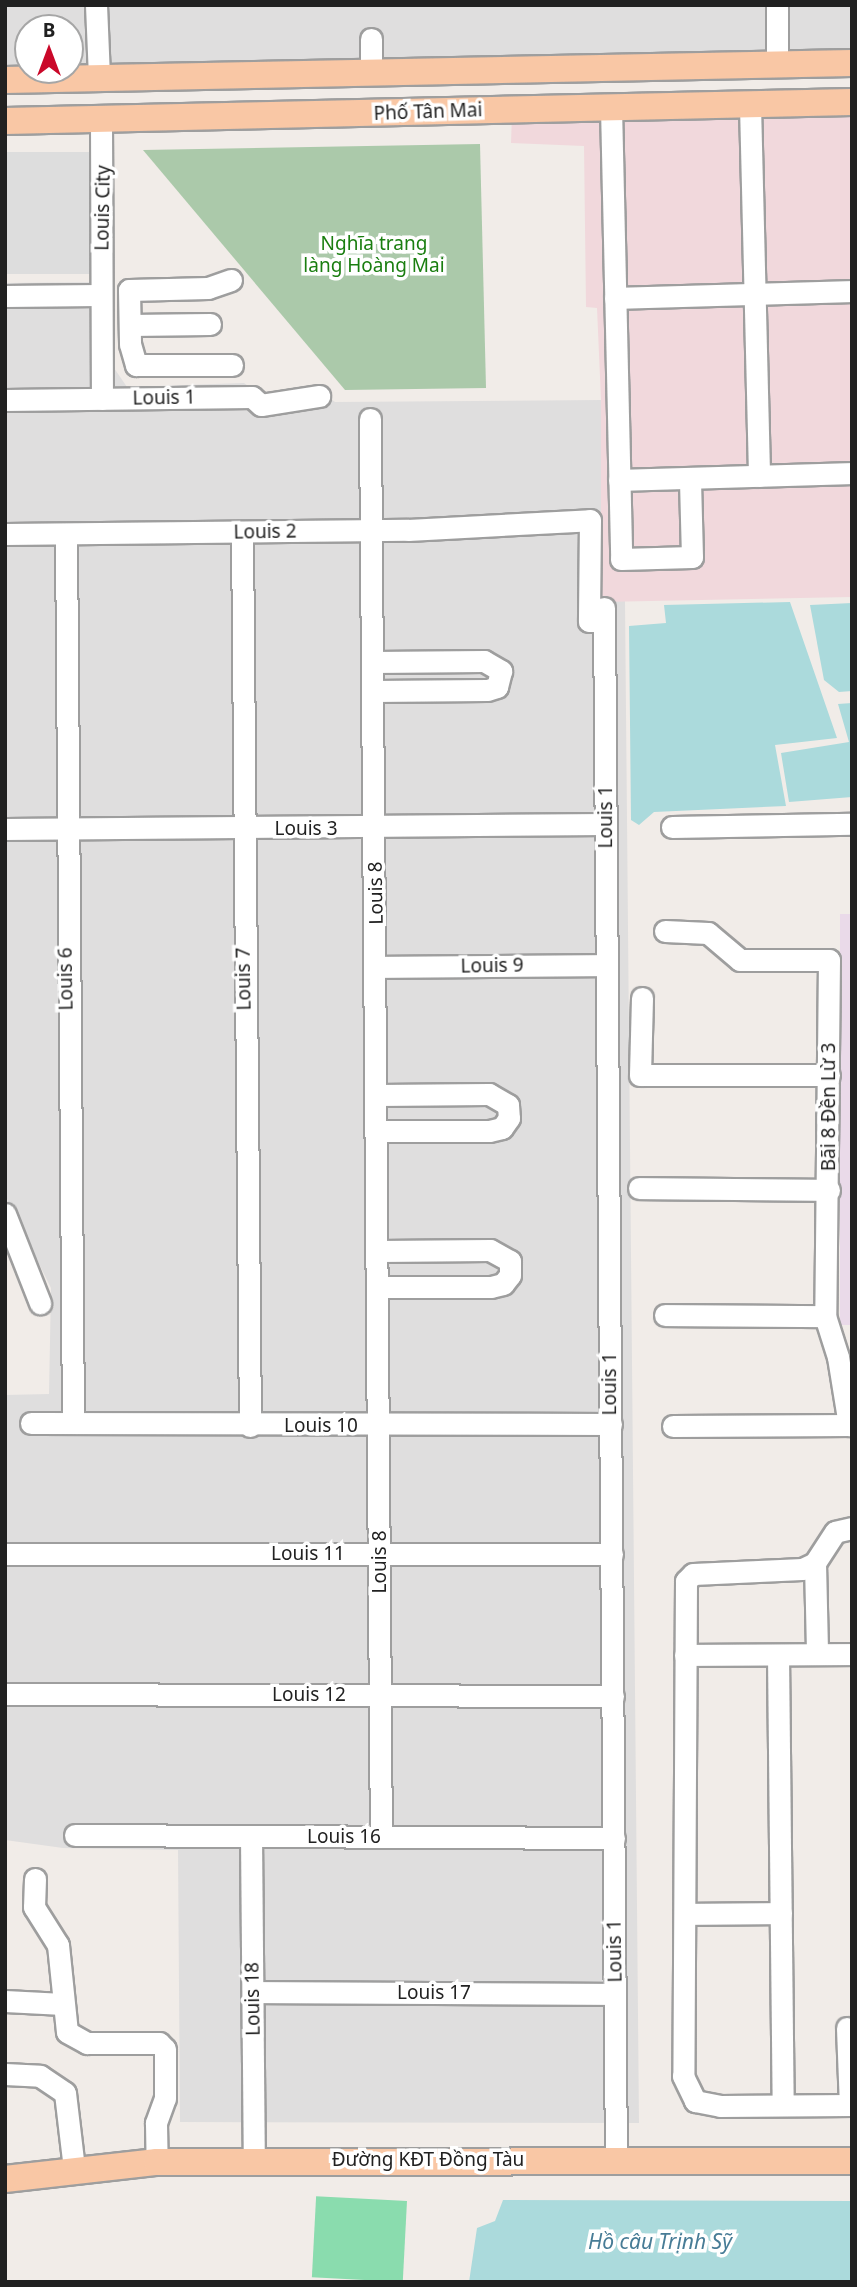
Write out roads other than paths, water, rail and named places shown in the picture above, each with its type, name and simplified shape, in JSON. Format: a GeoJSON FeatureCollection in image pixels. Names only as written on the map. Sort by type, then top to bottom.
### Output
{"type":"FeatureCollection","features":[{"type":"Feature","properties":{"kind":"main road","name":"Phố Tân Mai"},"geometry":{"type":"LineString","coordinates":[[5,80],[852,63]]}},
{"type":"Feature","properties":{"kind":"main road"},"geometry":{"type":"LineString","coordinates":[[506,70],[506,110]]}},
{"type":"Feature","properties":{"kind":"main road","name":"Phố Tân Mai"},"geometry":{"type":"LineString","coordinates":[[5,121],[852,102]]}},
{"type":"Feature","properties":{"kind":"main road","name":"Đường KĐT Đồng Tàu"},"geometry":{"type":"LineString","coordinates":[[5,2179],[74,2168],[157,2162],[852,2161]]}},
{"type":"Feature","properties":{"kind":"street"},"geometry":{"type":"LineString","coordinates":[[96,5],[99,78]]}},
{"type":"Feature","properties":{"kind":"street"},"geometry":{"type":"LineString","coordinates":[[777,5],[777,64]]}},
{"type":"Feature","properties":{"kind":"street"},"geometry":{"type":"LineString","coordinates":[[371,40],[371,72]]}},
{"type":"Feature","properties":{"kind":"street"},"geometry":{"type":"LineString","coordinates":[[750,105],[759,476]]}},
{"type":"Feature","properties":{"kind":"street"},"geometry":{"type":"LineString","coordinates":[[611,107],[621,559],[692,557],[690,478]]}},
{"type":"Feature","properties":{"kind":"street","name":"Louis City"},"geometry":{"type":"LineString","coordinates":[[101,120],[99,295],[102,399]]}},
{"type":"Feature","properties":{"kind":"street"},"geometry":{"type":"LineString","coordinates":[[230,280],[208,288],[129,290],[130,335],[136,365],[232,365]]}},
{"type":"Feature","properties":{"kind":"street"},"geometry":{"type":"LineString","coordinates":[[615,298],[852,291]]}},
{"type":"Feature","properties":{"kind":"street"},"geometry":{"type":"LineString","coordinates":[[5,296],[99,295]]}},
{"type":"Feature","properties":{"kind":"street"},"geometry":{"type":"LineString","coordinates":[[102,345],[130,335],[210,324]]}},
{"type":"Feature","properties":{"kind":"street","name":"Louis 1"},"geometry":{"type":"LineString","coordinates":[[5,400],[251,397],[261,405],[318,396]]}},
{"type":"Feature","properties":{"kind":"street","name":"Louis 8"},"geometry":{"type":"LineString","coordinates":[[370,419],[380,1251],[381,1837]]}},
{"type":"Feature","properties":{"kind":"street"},"geometry":{"type":"LineString","coordinates":[[619,480],[852,473]]}},
{"type":"Feature","properties":{"kind":"street","name":"Louis 2"},"geometry":{"type":"LineString","coordinates":[[5,534],[525,527],[529,521],[590,520],[589,621],[604,614]]}},
{"type":"Feature","properties":{"kind":"street","name":"Louis 7"},"geometry":{"type":"LineString","coordinates":[[242,532],[242,829],[250,1426]]}},
{"type":"Feature","properties":{"kind":"street","name":"Louis 6"},"geometry":{"type":"LineString","coordinates":[[66,534],[65,829],[73,1423]]}},
{"type":"Feature","properties":{"kind":"street","name":"Louis 1"},"geometry":{"type":"LineString","coordinates":[[604,614],[616,2160]]}},
{"type":"Feature","properties":{"kind":"street"},"geometry":{"type":"LineString","coordinates":[[374,662],[484,661],[501,671],[497,687],[487,690],[374,691]]}},
{"type":"Feature","properties":{"kind":"street","name":"Louis 3"},"geometry":{"type":"LineString","coordinates":[[5,829],[375,829],[606,824]]}},
{"type":"Feature","properties":{"kind":"street"},"geometry":{"type":"LineString","coordinates":[[672,827],[852,824]]}},
{"type":"Feature","properties":{"kind":"street","name":"Bãi 8 Đền Lừ 3"},"geometry":{"type":"LineString","coordinates":[[665,931],[708,933],[740,960],[829,960],[829,1191],[825,1316],[838,1357],[850,1425],[673,1426]]}},
{"type":"Feature","properties":{"kind":"street","name":"Louis 9"},"geometry":{"type":"LineString","coordinates":[[377,967],[607,965]]}},
{"type":"Feature","properties":{"kind":"street"},"geometry":{"type":"LineString","coordinates":[[642,998],[640,1075],[829,1074]]}},
{"type":"Feature","properties":{"kind":"street"},"geometry":{"type":"LineString","coordinates":[[378,1095],[489,1094],[508,1105],[509,1118],[502,1128],[489,1130],[378,1130]]}},
{"type":"Feature","properties":{"kind":"street"},"geometry":{"type":"LineString","coordinates":[[639,1188],[829,1191]]}},
{"type":"Feature","properties":{"kind":"street"},"geometry":{"type":"LineString","coordinates":[[5,1214],[40,1303]]}},
{"type":"Feature","properties":{"kind":"street"},"geometry":{"type":"LineString","coordinates":[[380,1251],[490,1250],[510,1261],[510,1275],[503,1284],[491,1287],[380,1287]]}},
{"type":"Feature","properties":{"kind":"street"},"geometry":{"type":"LineString","coordinates":[[665,1315],[825,1316]]}},
{"type":"Feature","properties":{"kind":"street","name":"Louis 10"},"geometry":{"type":"LineString","coordinates":[[31,1423],[250,1426],[611,1424]]}},
{"type":"Feature","properties":{"kind":"street"},"geometry":{"type":"LineString","coordinates":[[847,2028],[851,2105],[720,2106],[695,2101],[687,2089],[683,2076],[685,1655],[688,1576],[802,1569],[815,1563],[835,1532],[852,1528]]}},
{"type":"Feature","properties":{"kind":"street","name":"Louis 11"},"geometry":{"type":"LineString","coordinates":[[5,1554],[612,1553]]}},
{"type":"Feature","properties":{"kind":"street"},"geometry":{"type":"LineString","coordinates":[[815,1563],[817,1654]]}},
{"type":"Feature","properties":{"kind":"street"},"geometry":{"type":"LineString","coordinates":[[685,1655],[852,1654]]}},
{"type":"Feature","properties":{"kind":"street"},"geometry":{"type":"LineString","coordinates":[[778,1655],[783,2105]]}},
{"type":"Feature","properties":{"kind":"street","name":"Louis 12"},"geometry":{"type":"LineString","coordinates":[[5,1694],[613,1696]]}},
{"type":"Feature","properties":{"kind":"street","name":"Louis 16"},"geometry":{"type":"LineString","coordinates":[[75,1835],[614,1838]]}},
{"type":"Feature","properties":{"kind":"street","name":"Louis 18"},"geometry":{"type":"LineString","coordinates":[[251,1836],[254,2161]]}},
{"type":"Feature","properties":{"kind":"street"},"geometry":{"type":"LineString","coordinates":[[35,1879],[34,1907],[58,1945],[67,2032],[87,2043],[159,2043],[165,2049],[164,2098],[156,2123],[157,2162]]}},
{"type":"Feature","properties":{"kind":"street"},"geometry":{"type":"LineString","coordinates":[[685,1914],[780,1913]]}},
{"type":"Feature","properties":{"kind":"street","name":"Louis 17"},"geometry":{"type":"LineString","coordinates":[[253,1992],[615,1994]]}},
{"type":"Feature","properties":{"kind":"street"},"geometry":{"type":"LineString","coordinates":[[5,2001],[63,2004]]}},
{"type":"Feature","properties":{"kind":"street"},"geometry":{"type":"LineString","coordinates":[[5,2074],[40,2076],[65,2093],[74,2168]]}},
{"type":"Feature","properties":{"kind":"water"},"geometry":{"type":"Polygon","coordinates":[[[790,602],[837,738],[775,745],[786,806],[654,812],[639,825],[631,820],[629,626],[666,623],[664,605],[790,602]]]}},
{"type":"Feature","properties":{"kind":"water"},"geometry":{"type":"Polygon","coordinates":[[[852,603],[852,691],[839,692],[824,680],[810,605],[852,603]]]}},
{"type":"Feature","properties":{"kind":"water"},"geometry":{"type":"Polygon","coordinates":[[[852,703],[852,797],[789,802],[781,753],[849,742],[838,704],[852,703]]]}},
{"type":"Feature","properties":{"kind":"water","name":"Hồ câu Trịnh Sỹ"},"geometry":{"type":"Polygon","coordinates":[[[503,2200],[852,2201],[852,2282],[469,2282],[477,2228],[495,2221],[503,2200]]]}},
{"type":"Feature","properties":{"kind":"park label","name":"Nghĩa trang làng Hoàng Mai"},"geometry":{"type":"Point","coordinates":[374,255]}}]}
